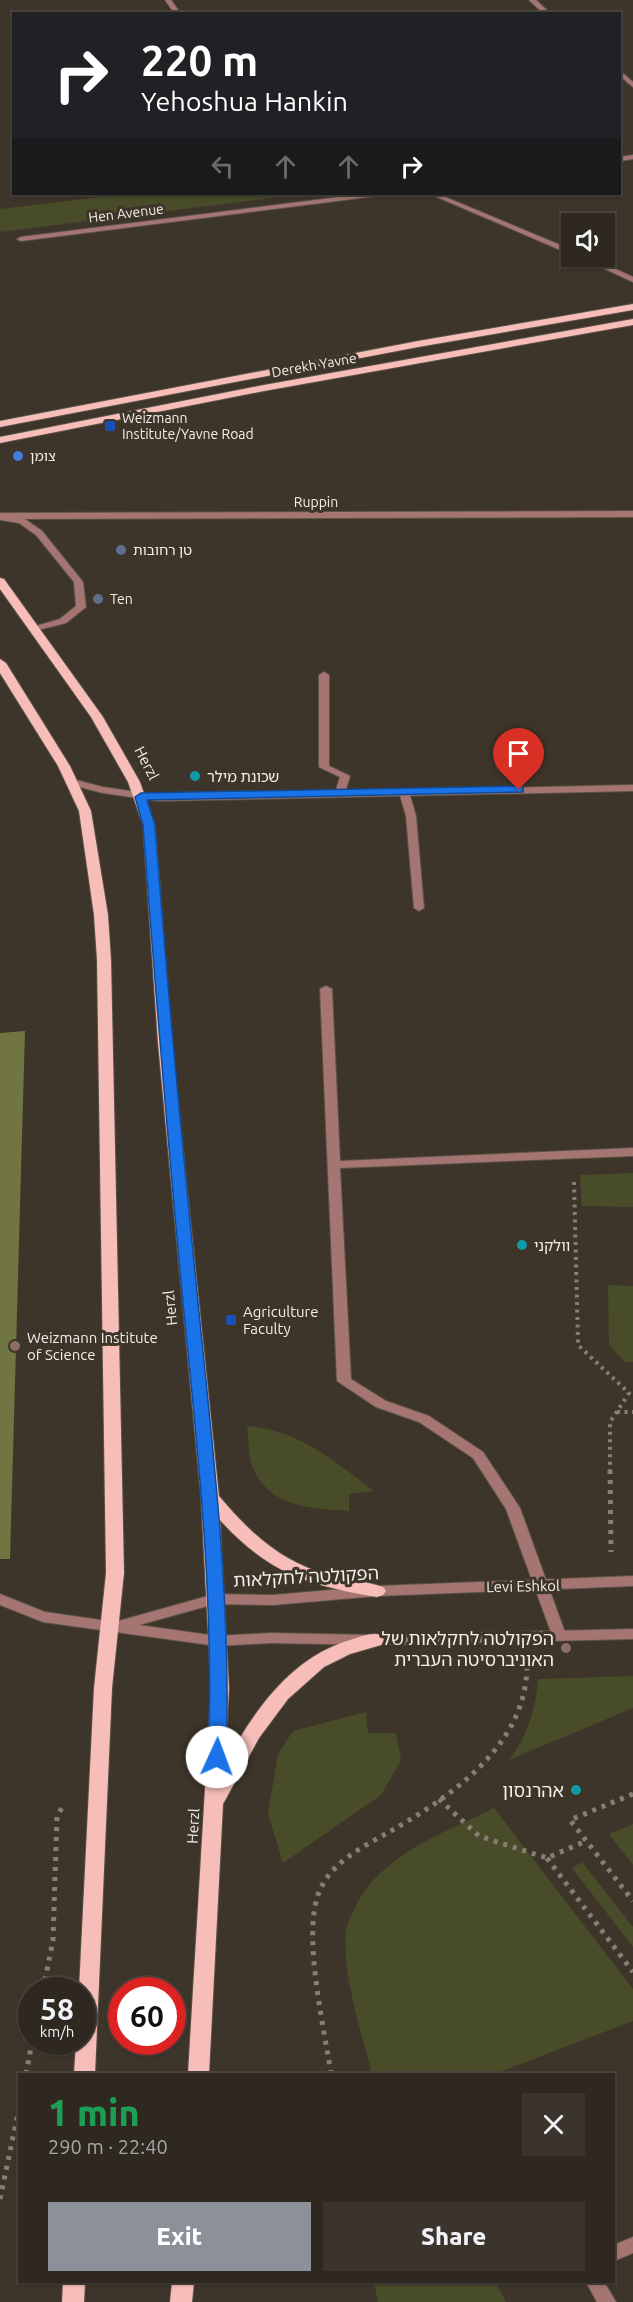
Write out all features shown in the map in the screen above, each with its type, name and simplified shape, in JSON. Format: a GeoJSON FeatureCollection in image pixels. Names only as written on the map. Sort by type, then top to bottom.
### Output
{"type":"FeatureCollection","features":[{"type":"Feature","properties":{"kind":"main road","name":"Derekh Yavne"},"geometry":{"type":"LineString","coordinates":[[0,422],[418,344],[633,307]]}},
{"type":"Feature","properties":{"kind":"main road","name":"Derekh Yavne"},"geometry":{"type":"LineString","coordinates":[[0,440],[275,386],[633,322]]}},
{"type":"Feature","properties":{"kind":"main road","name":"Herzl"},"geometry":{"type":"LineString","coordinates":[[0,581],[97,717],[141,797],[149,825],[165,1043],[210,1497],[220,1688],[199,2073]]}},
{"type":"Feature","properties":{"kind":"main road"},"geometry":{"type":"LineString","coordinates":[[0,663],[72,782],[85,811],[104,960],[115,1574],[103,1688],[85,2073]]}},
{"type":"Feature","properties":{"kind":"main road"},"geometry":{"type":"LineString","coordinates":[[210,1497],[256,1547],[286,1565],[321,1579],[377,1591]]}},
{"type":"Feature","properties":{"kind":"main road"},"geometry":{"type":"LineString","coordinates":[[215,1803],[244,1743],[282,1694],[319,1663],[340,1650],[375,1640]]}},
{"type":"Feature","properties":{"kind":"main road"},"geometry":{"type":"LineString","coordinates":[[73,2302],[74,2283]]}},
{"type":"Feature","properties":{"kind":"main road"},"geometry":{"type":"LineString","coordinates":[[181,2302],[183,2283]]}},
{"type":"Feature","properties":{"kind":"street"},"geometry":{"type":"LineString","coordinates":[[532,0],[546,12]]}},
{"type":"Feature","properties":{"kind":"street"},"geometry":{"type":"LineString","coordinates":[[621,74],[633,85]]}},
{"type":"Feature","properties":{"kind":"street","name":"Hen Avenue"},"geometry":{"type":"LineString","coordinates":[[21,238],[368,195]]}},
{"type":"Feature","properties":{"kind":"street"},"geometry":{"type":"LineString","coordinates":[[436,195],[561,248]]}},
{"type":"Feature","properties":{"kind":"street"},"geometry":{"type":"LineString","coordinates":[[604,267],[633,280]]}},
{"type":"Feature","properties":{"kind":"street","name":"Ruppin"},"geometry":{"type":"LineString","coordinates":[[0,516],[633,514]]}},
{"type":"Feature","properties":{"kind":"street"},"geometry":{"type":"LineString","coordinates":[[0,516],[22,521],[39,533],[78,582],[81,607],[73,616],[34,628]]}},
{"type":"Feature","properties":{"kind":"street"},"geometry":{"type":"LineString","coordinates":[[324,675],[324,767],[345,776],[340,793]]}},
{"type":"Feature","properties":{"kind":"street"},"geometry":{"type":"LineString","coordinates":[[72,782],[141,797],[633,788]]}},
{"type":"Feature","properties":{"kind":"street"},"geometry":{"type":"LineString","coordinates":[[404,792],[411,816],[419,908]]}},
{"type":"Feature","properties":{"kind":"street"},"geometry":{"type":"LineString","coordinates":[[326,989],[344,1381],[381,1404],[424,1419],[478,1455],[513,1508],[559,1635]]}},
{"type":"Feature","properties":{"kind":"street"},"geometry":{"type":"LineString","coordinates":[[334,1165],[633,1152]]}},
{"type":"Feature","properties":{"kind":"street","name":"Levi Eshkol"},"geometry":{"type":"LineString","coordinates":[[412,1590],[633,1581]]}},
{"type":"Feature","properties":{"kind":"street","name":"הפקולטה לחקלאות"},"geometry":{"type":"LineString","coordinates":[[111,1628],[215,1599],[273,1600],[412,1590]]}},
{"type":"Feature","properties":{"kind":"street"},"geometry":{"type":"LineString","coordinates":[[0,1599],[43,1617],[217,1641],[271,1638],[375,1640],[633,1634]]}},
{"type":"Feature","properties":{"kind":"street"},"geometry":{"type":"LineString","coordinates":[[615,2253],[633,2246]]}},
{"type":"Feature","properties":{"kind":"street"},"geometry":{"type":"LineString","coordinates":[[597,2283],[607,2302]]}},
{"type":"Feature","properties":{"kind":"path"},"geometry":{"type":"LineString","coordinates":[[573,1154],[578,1345],[629,1393],[610,1422],[611,1583]]}},
{"type":"Feature","properties":{"kind":"path"},"geometry":{"type":"LineString","coordinates":[[617,1412],[633,1412]]}},
{"type":"Feature","properties":{"kind":"path"},"geometry":{"type":"LineString","coordinates":[[332,2073],[326,2042],[314,1927],[317,1898],[332,1871],[359,1846],[399,1826],[472,1775],[499,1742],[518,1713],[526,1693],[529,1636]]}},
{"type":"Feature","properties":{"kind":"path"},"geometry":{"type":"LineString","coordinates":[[633,1794],[570,1820],[633,1901]]}},
{"type":"Feature","properties":{"kind":"path"},"geometry":{"type":"LineString","coordinates":[[439,1799],[479,1836],[547,1858],[633,1972]]}},
{"type":"Feature","properties":{"kind":"path"},"geometry":{"type":"LineString","coordinates":[[547,1858],[586,1841]]}},
{"type":"Feature","properties":{"kind":"path"},"geometry":{"type":"LineString","coordinates":[[26,2073],[30,2055]]}},
{"type":"Feature","properties":{"kind":"path"},"geometry":{"type":"LineString","coordinates":[[0,2199],[18,2114]]}},
{"type":"Feature","properties":{"kind":"green space"},"geometry":{"type":"Polygon","coordinates":[[[118,195],[296,195],[0,232],[0,209],[118,195]]]}},
{"type":"Feature","properties":{"kind":"green space"},"geometry":{"type":"Polygon","coordinates":[[[25,1031],[10,1559],[0,1559],[0,1033],[25,1031]]]}},
{"type":"Feature","properties":{"kind":"green space"},"geometry":{"type":"Polygon","coordinates":[[[633,1173],[633,1207],[582,1206],[580,1175],[633,1173]]]}},
{"type":"Feature","properties":{"kind":"green space"},"geometry":{"type":"Polygon","coordinates":[[[608,1285],[633,1286],[633,1362],[625,1362],[609,1345],[608,1285]]]}},
{"type":"Feature","properties":{"kind":"green space"},"geometry":{"type":"Polygon","coordinates":[[[247,1426],[266,1429],[300,1440],[330,1458],[374,1491],[349,1494],[349,1511],[307,1507],[281,1499],[260,1481],[251,1464],[247,1426]]]}},
{"type":"Feature","properties":{"kind":"green space"},"geometry":{"type":"Polygon","coordinates":[[[633,1676],[633,1708],[509,1760],[521,1742],[529,1722],[538,1679],[633,1676]]]}},
{"type":"Feature","properties":{"kind":"green space"},"geometry":{"type":"Polygon","coordinates":[[[366,1712],[368,1733],[396,1733],[401,1760],[381,1795],[283,1863],[268,1814],[278,1754],[293,1731],[366,1712]]]}},
{"type":"Feature","properties":{"kind":"green space"},"geometry":{"type":"Polygon","coordinates":[[[494,1808],[633,1989],[633,2021],[497,2073],[372,2073],[353,2003],[347,1966],[346,1930],[364,1893],[378,1876],[394,1861],[433,1838],[494,1808]]]}},
{"type":"Feature","properties":{"kind":"green space"},"geometry":{"type":"Polygon","coordinates":[[[633,1824],[633,1865],[609,1834],[633,1824]]]}},
{"type":"Feature","properties":{"kind":"green space"},"geometry":{"type":"Polygon","coordinates":[[[582,1862],[633,1927],[633,1947],[572,1868],[582,1862]]]}},
{"type":"Feature","properties":{"kind":"green space"},"geometry":{"type":"Polygon","coordinates":[[[374,2283],[496,2283],[506,2302],[378,2302],[374,2283]]]}},
{"type":"Feature","properties":{"kind":"place","name":"Weizmann Institute/Yavne Road"},"geometry":{"type":"Point","coordinates":[110,426]}},
{"type":"Feature","properties":{"kind":"place","name":"צומן"},"geometry":{"type":"Point","coordinates":[18,456]}},
{"type":"Feature","properties":{"kind":"place","name":"טן רחובות"},"geometry":{"type":"Point","coordinates":[121,550]}},
{"type":"Feature","properties":{"kind":"place","name":"Ten"},"geometry":{"type":"Point","coordinates":[98,599]}},
{"type":"Feature","properties":{"kind":"place","name":"שכונת מילר"},"geometry":{"type":"Point","coordinates":[195,776]}},
{"type":"Feature","properties":{"kind":"place","name":"וולקני"},"geometry":{"type":"Point","coordinates":[522,1245]}},
{"type":"Feature","properties":{"kind":"place","name":"Agriculture Faculty"},"geometry":{"type":"Point","coordinates":[231,1320]}},
{"type":"Feature","properties":{"kind":"place","name":"Weizmann Institute of Science"},"geometry":{"type":"Point","coordinates":[15,1346]}},
{"type":"Feature","properties":{"kind":"place","name":"הפקולטה לחקלאות של האוניברסיטה העברית"},"geometry":{"type":"Point","coordinates":[566,1648]}},
{"type":"Feature","properties":{"kind":"place","name":"אהרנסון"},"geometry":{"type":"Point","coordinates":[576,1790]}},
{"type":"Feature","properties":{"kind":"route"},"geometry":{"type":"LineString","coordinates":[[217,1757],[220,1688],[210,1497],[165,1043],[158,911],[149,825],[141,797],[519,790]]}}]}
